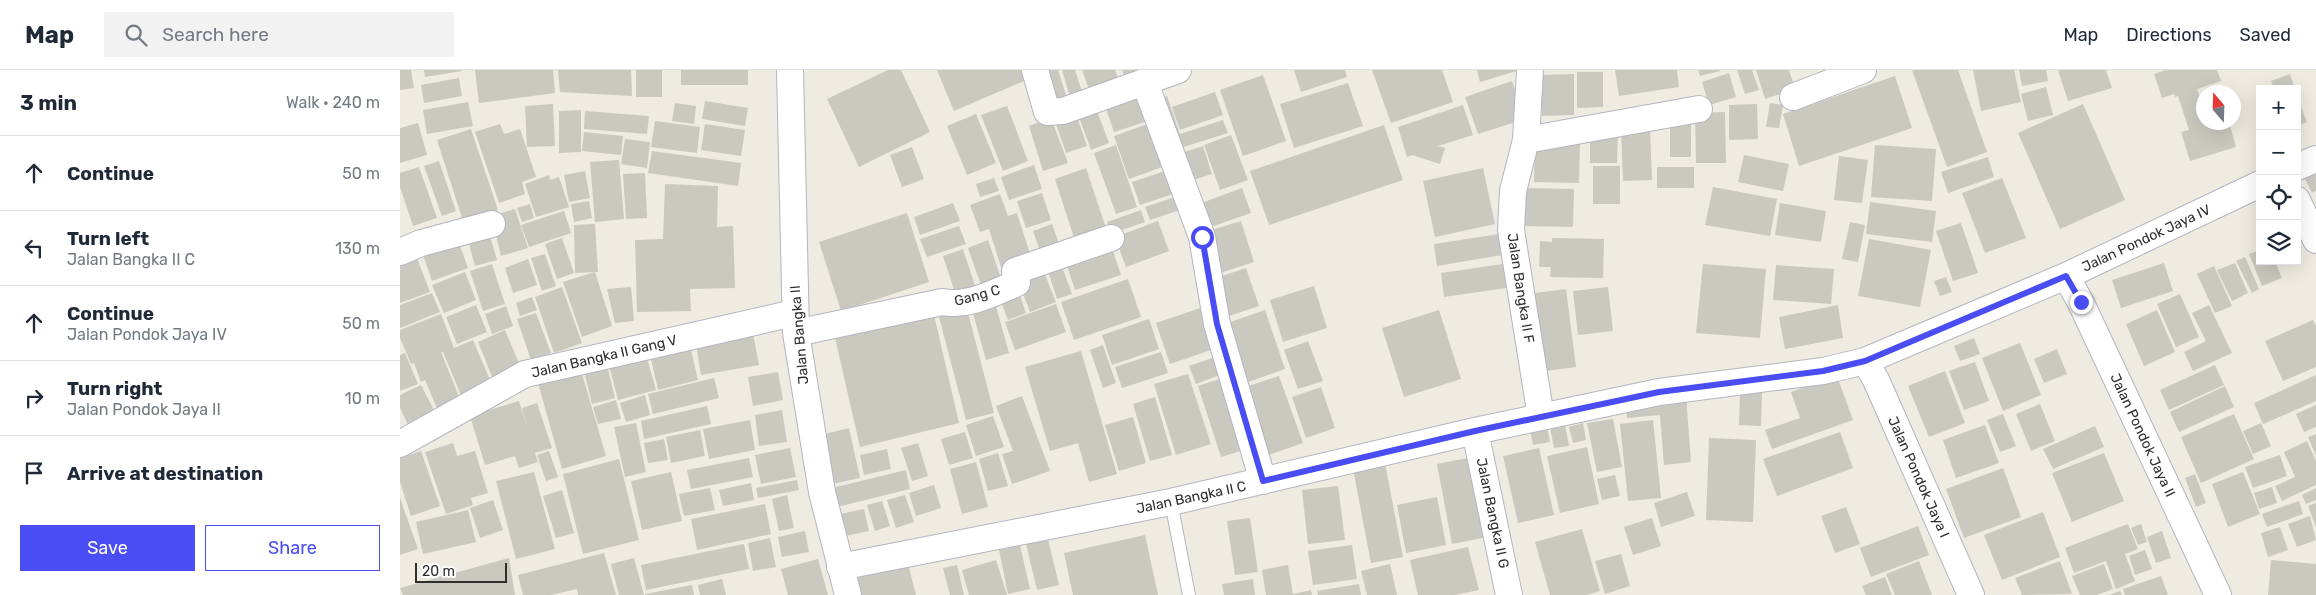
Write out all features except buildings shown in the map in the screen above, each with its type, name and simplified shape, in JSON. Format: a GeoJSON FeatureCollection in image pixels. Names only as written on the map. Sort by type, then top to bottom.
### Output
{"type":"FeatureCollection","features":[{"type":"Feature","properties":{"kind":"street","name":"Jalan Bangka II"},"geometry":{"type":"LineString","coordinates":[[791,70],[795,323],[822,492],[848,595]]}},
{"type":"Feature","properties":{"kind":"street"},"geometry":{"type":"LineString","coordinates":[[1035,70],[1048,112],[1063,111],[1178,70]]}},
{"type":"Feature","properties":{"kind":"street","name":"Jalan Bangka II F"},"geometry":{"type":"LineString","coordinates":[[1530,70],[1526,140],[1513,191],[1511,230],[1541,417]]}},
{"type":"Feature","properties":{"kind":"street"},"geometry":{"type":"LineString","coordinates":[[1794,97],[1863,70]]}},
{"type":"Feature","properties":{"kind":"street"},"geometry":{"type":"LineString","coordinates":[[1145,83],[1202,237],[1217,324],[1263,481]]}},
{"type":"Feature","properties":{"kind":"street"},"geometry":{"type":"LineString","coordinates":[[1526,140],[1699,109]]}},
{"type":"Feature","properties":{"kind":"street"},"geometry":{"type":"LineString","coordinates":[[2301,166],[2316,160]]}},
{"type":"Feature","properties":{"kind":"street","name":"Jalan Pondok Jaya IV"},"geometry":{"type":"LineString","coordinates":[[1865,361],[2066,276],[2256,186]]}},
{"type":"Feature","properties":{"kind":"street"},"geometry":{"type":"LineString","coordinates":[[2301,208],[2316,240]]}},
{"type":"Feature","properties":{"kind":"street"},"geometry":{"type":"LineString","coordinates":[[400,252],[421,243],[492,224]]}},
{"type":"Feature","properties":{"kind":"street","name":"Gang C"},"geometry":{"type":"LineString","coordinates":[[795,323],[942,302],[954,304],[988,295],[1017,283],[1014,271],[1111,238]]}},
{"type":"Feature","properties":{"kind":"street","name":"Jalan Pondok Jaya II"},"geometry":{"type":"LineString","coordinates":[[2066,276],[2218,595]]}},
{"type":"Feature","properties":{"kind":"street","name":"Jalan Bangka II Gang V"},"geometry":{"type":"LineString","coordinates":[[400,444],[524,374],[795,323]]}},
{"type":"Feature","properties":{"kind":"street","name":"Jalan Bangka II C"},"geometry":{"type":"LineString","coordinates":[[840,567],[1171,502],[1475,431],[1659,392],[1823,371],[1865,361]]}},
{"type":"Feature","properties":{"kind":"street","name":"Jalan Pondok Jaya I"},"geometry":{"type":"LineString","coordinates":[[1865,361],[1876,380],[1971,595]]}},
{"type":"Feature","properties":{"kind":"street","name":"Jalan Bangka II G"},"geometry":{"type":"LineString","coordinates":[[1475,431],[1509,595]]}},
{"type":"Feature","properties":{"kind":"lane"},"geometry":{"type":"LineString","coordinates":[[1171,502],[1190,595]]}},
{"type":"Feature","properties":{"kind":"route"},"geometry":{"type":"LineString","coordinates":[[1202,237],[1209,291],[1217,324],[1263,481],[1475,431],[1659,392],[1823,371],[1865,361],[2066,276],[2081,302]]}}]}
